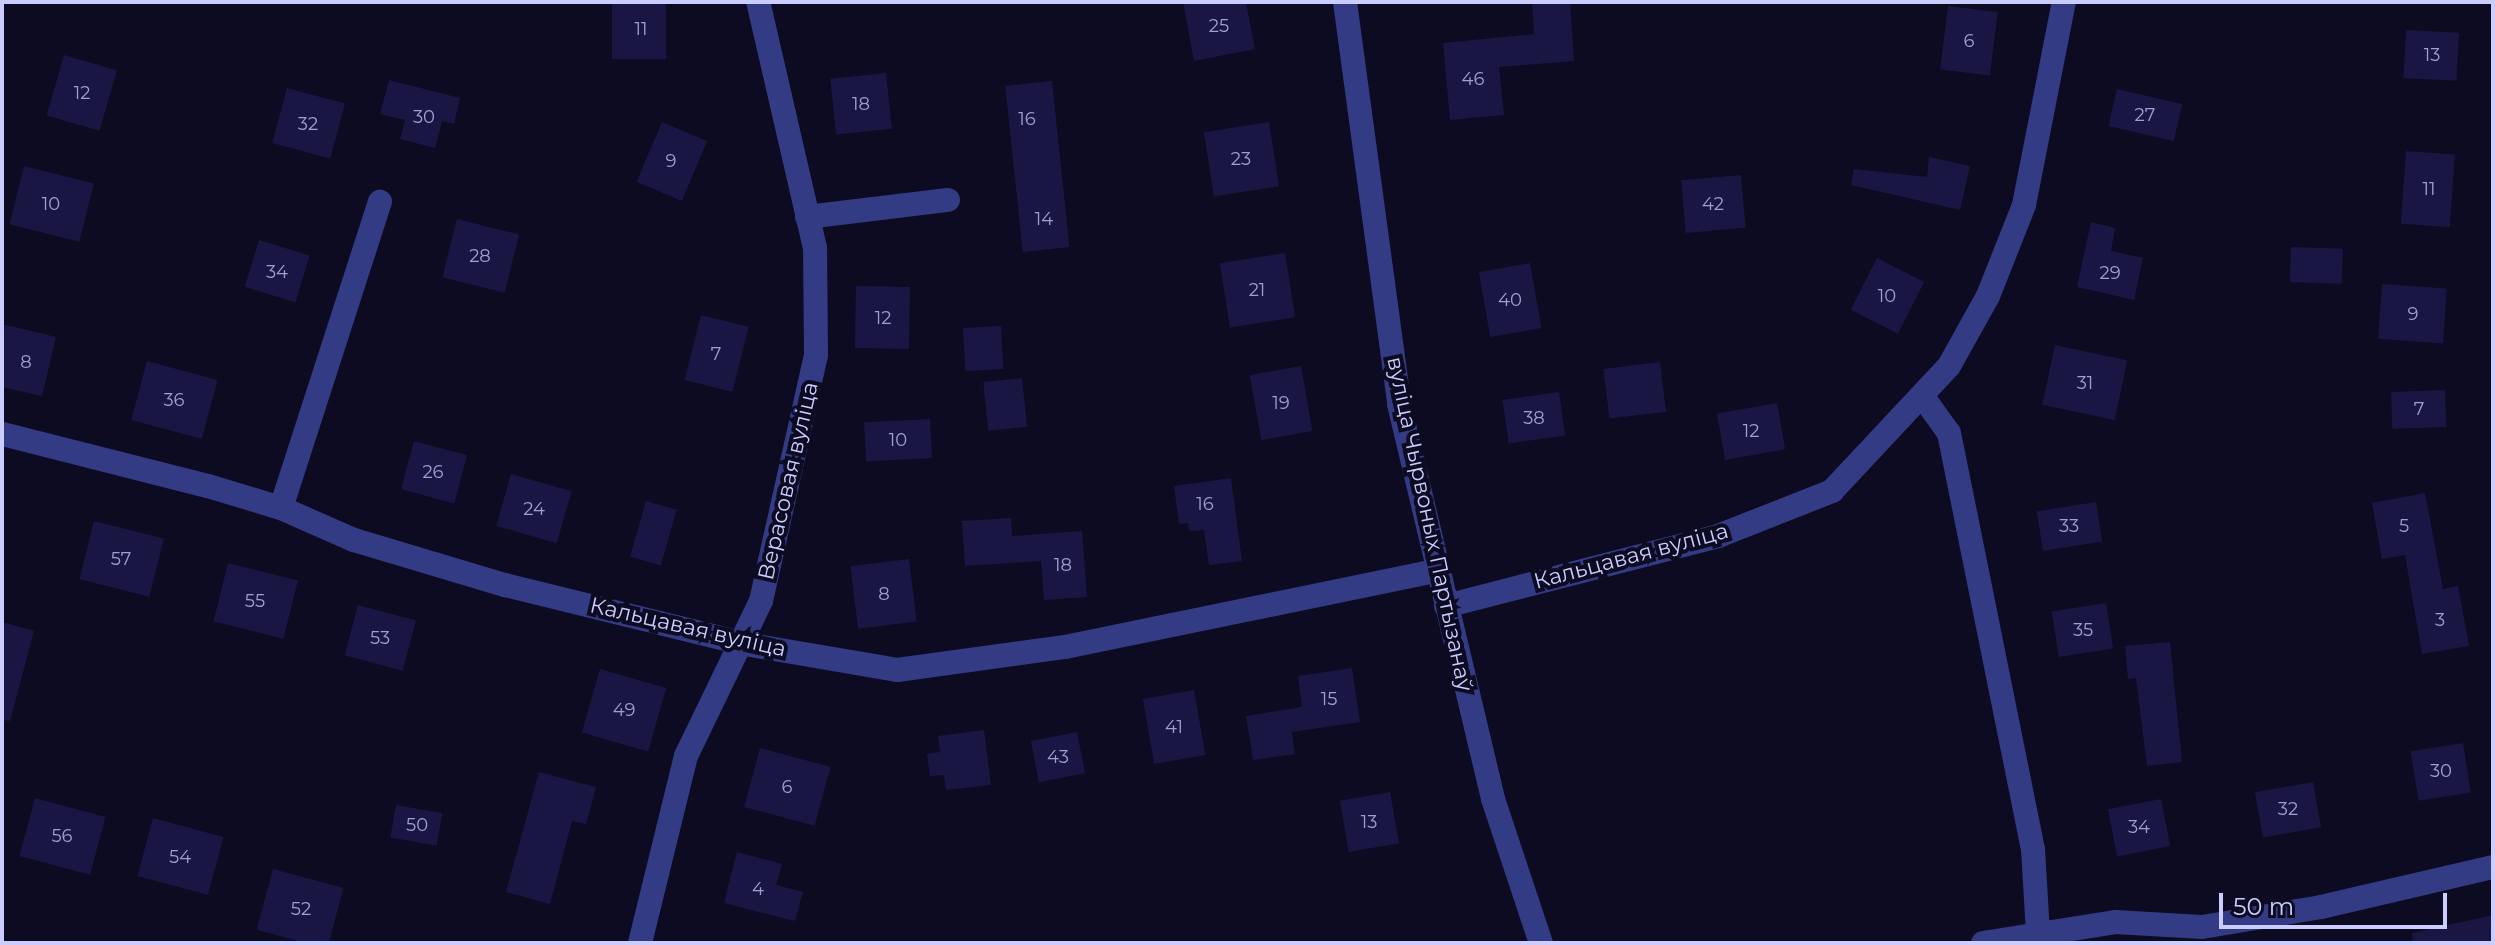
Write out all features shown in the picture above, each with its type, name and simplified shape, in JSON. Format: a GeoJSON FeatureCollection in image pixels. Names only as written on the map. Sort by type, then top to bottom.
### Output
{"type":"FeatureCollection","features":[{"type":"Feature","properties":{"kind":"street","name":"Верасовая вуліца"},"geometry":{"type":"LineString","coordinates":[[640,943],[686,756],[713,690],[745,644],[796,467],[816,355],[815,248],[758,2]]}},
{"type":"Feature","properties":{"kind":"street","name":"вуліца Чырвоных Партызанаў"},"geometry":{"type":"LineString","coordinates":[[1345,2],[1399,404],[1436,571],[1493,799],[1541,943]]}},
{"type":"Feature","properties":{"kind":"street","name":"Кальцавая вуліца"},"geometry":{"type":"LineString","coordinates":[[1446,606],[1718,536],[1832,491],[1949,366],[1988,296],[2024,205],[2064,2]]}},
{"type":"Feature","properties":{"kind":"street"},"geometry":{"type":"LineString","coordinates":[[807,217],[948,200]]}},
{"type":"Feature","properties":{"kind":"street"},"geometry":{"type":"LineString","coordinates":[[281,508],[380,202]]}},
{"type":"Feature","properties":{"kind":"street"},"geometry":{"type":"LineString","coordinates":[[1923,397],[1949,433],[2033,849],[2038,934]]}},
{"type":"Feature","properties":{"kind":"street","name":"Кальцавая вуліца"},"geometry":{"type":"LineString","coordinates":[[2,434],[281,508],[354,540],[490,581],[745,644],[897,670],[1065,647],[1436,571]]}},
{"type":"Feature","properties":{"kind":"street"},"geometry":{"type":"LineString","coordinates":[[1983,943],[2115,922],[2202,927],[2321,907],[2493,867]]}},
{"type":"Feature","properties":{"kind":"building"},"geometry":{"type":"Polygon","coordinates":[[[612,2],[666,2],[666,59],[612,59],[612,2]]]}},
{"type":"Feature","properties":{"kind":"building"},"geometry":{"type":"Polygon","coordinates":[[[1183,2],[1246,2],[1255,49],[1194,61],[1183,2]]]}},
{"type":"Feature","properties":{"kind":"building"},"geometry":{"type":"Polygon","coordinates":[[[1532,2],[1570,2],[1574,61],[1499,67],[1504,115],[1450,120],[1443,43],[1534,34],[1532,2]]]}},
{"type":"Feature","properties":{"kind":"building"},"geometry":{"type":"Polygon","coordinates":[[[1948,6],[1998,12],[1990,76],[1940,70],[1948,6]]]}},
{"type":"Feature","properties":{"kind":"building"},"geometry":{"type":"Polygon","coordinates":[[[2406,30],[2459,33],[2456,81],[2403,78],[2406,30]]]}},
{"type":"Feature","properties":{"kind":"building"},"geometry":{"type":"Polygon","coordinates":[[[64,55],[117,70],[100,131],[47,116],[64,55]]]}},
{"type":"Feature","properties":{"kind":"building"},"geometry":{"type":"Polygon","coordinates":[[[886,73],[892,129],[836,135],[830,79],[886,73]]]}},
{"type":"Feature","properties":{"kind":"building"},"geometry":{"type":"Polygon","coordinates":[[[389,80],[460,98],[454,124],[442,121],[435,148],[400,139],[405,120],[380,114],[389,80]]]}},
{"type":"Feature","properties":{"kind":"building"},"geometry":{"type":"Polygon","coordinates":[[[1052,81],[1069,247],[1023,252],[1005,86],[1052,81]]]}},
{"type":"Feature","properties":{"kind":"building"},"geometry":{"type":"Polygon","coordinates":[[[287,88],[345,104],[330,159],[272,143],[287,88]]]}},
{"type":"Feature","properties":{"kind":"building"},"geometry":{"type":"Polygon","coordinates":[[[2117,89],[2182,104],[2174,141],[2108,126],[2117,89]]]}},
{"type":"Feature","properties":{"kind":"building"},"geometry":{"type":"Polygon","coordinates":[[[662,122],[707,141],[682,201],[637,182],[662,122]]]}},
{"type":"Feature","properties":{"kind":"building"},"geometry":{"type":"Polygon","coordinates":[[[1269,122],[1279,186],[1214,197],[1204,132],[1269,122]]]}},
{"type":"Feature","properties":{"kind":"building"},"geometry":{"type":"Polygon","coordinates":[[[2406,151],[2455,154],[2450,227],[2401,224],[2406,151]]]}},
{"type":"Feature","properties":{"kind":"building"},"geometry":{"type":"Polygon","coordinates":[[[1929,157],[1970,166],[1960,210],[1851,185],[1854,169],[1927,177],[1929,157]]]}},
{"type":"Feature","properties":{"kind":"building"},"geometry":{"type":"Polygon","coordinates":[[[24,166],[94,183],[79,242],[9,224],[24,166]]]}},
{"type":"Feature","properties":{"kind":"building"},"geometry":{"type":"Polygon","coordinates":[[[1741,175],[1746,228],[1686,233],[1681,180],[1741,175]]]}},
{"type":"Feature","properties":{"kind":"building"},"geometry":{"type":"Polygon","coordinates":[[[457,219],[519,234],[505,293],[442,277],[457,219]]]}},
{"type":"Feature","properties":{"kind":"building"},"geometry":{"type":"Polygon","coordinates":[[[2091,222],[2115,228],[2111,251],[2143,258],[2134,300],[2077,287],[2091,222]]]}},
{"type":"Feature","properties":{"kind":"building"},"geometry":{"type":"Polygon","coordinates":[[[259,240],[310,255],[295,302],[245,287],[259,240]]]}},
{"type":"Feature","properties":{"kind":"building"},"geometry":{"type":"Polygon","coordinates":[[[2291,247],[2343,249],[2342,284],[2290,282],[2291,247]]]}},
{"type":"Feature","properties":{"kind":"building"},"geometry":{"type":"Polygon","coordinates":[[[1285,253],[1295,317],[1230,328],[1220,263],[1285,253]]]}},
{"type":"Feature","properties":{"kind":"building"},"geometry":{"type":"Polygon","coordinates":[[[1877,258],[1924,282],[1898,334],[1851,310],[1877,258]]]}},
{"type":"Feature","properties":{"kind":"building"},"geometry":{"type":"Polygon","coordinates":[[[1530,263],[1541,328],[1490,337],[1479,272],[1530,263]]]}},
{"type":"Feature","properties":{"kind":"building"},"geometry":{"type":"Polygon","coordinates":[[[2382,284],[2447,289],[2443,343],[2378,339],[2382,284]]]}},
{"type":"Feature","properties":{"kind":"building"},"geometry":{"type":"Polygon","coordinates":[[[856,286],[910,287],[909,349],[855,348],[856,286]]]}},
{"type":"Feature","properties":{"kind":"building"},"geometry":{"type":"Polygon","coordinates":[[[701,315],[749,327],[732,392],[685,380],[701,315]]]}},
{"type":"Feature","properties":{"kind":"building"},"geometry":{"type":"Polygon","coordinates":[[[2,324],[56,337],[42,396],[2,387],[2,324]]]}},
{"type":"Feature","properties":{"kind":"building"},"geometry":{"type":"Polygon","coordinates":[[[1001,326],[1003,369],[965,371],[963,328],[1001,326]]]}},
{"type":"Feature","properties":{"kind":"building"},"geometry":{"type":"Polygon","coordinates":[[[2055,345],[2127,360],[2115,420],[2042,405],[2055,345]]]}},
{"type":"Feature","properties":{"kind":"building"},"geometry":{"type":"Polygon","coordinates":[[[147,361],[218,380],[202,439],[131,420],[147,361]]]}},
{"type":"Feature","properties":{"kind":"building"},"geometry":{"type":"Polygon","coordinates":[[[1660,362],[1666,412],[1610,419],[1603,369],[1660,362]]]}},
{"type":"Feature","properties":{"kind":"building"},"geometry":{"type":"Polygon","coordinates":[[[1301,366],[1312,431],[1261,440],[1250,375],[1301,366]]]}},
{"type":"Feature","properties":{"kind":"building"},"geometry":{"type":"Polygon","coordinates":[[[1022,378],[1027,427],[988,431],[983,382],[1022,378]]]}},
{"type":"Feature","properties":{"kind":"building"},"geometry":{"type":"Polygon","coordinates":[[[2445,390],[2446,427],[2392,429],[2391,392],[2445,390]]]}},
{"type":"Feature","properties":{"kind":"building"},"geometry":{"type":"Polygon","coordinates":[[[1559,392],[1565,436],[1509,444],[1503,400],[1559,392]]]}},
{"type":"Feature","properties":{"kind":"building"},"geometry":{"type":"Polygon","coordinates":[[[1777,403],[1785,449],[1725,460],[1717,414],[1777,403]]]}},
{"type":"Feature","properties":{"kind":"building"},"geometry":{"type":"Polygon","coordinates":[[[930,419],[932,458],[866,461],[864,422],[930,419]]]}},
{"type":"Feature","properties":{"kind":"building"},"geometry":{"type":"Polygon","coordinates":[[[414,441],[467,455],[454,504],[401,489],[414,441]]]}},
{"type":"Feature","properties":{"kind":"building"},"geometry":{"type":"Polygon","coordinates":[[[511,474],[572,491],[557,543],[496,526],[511,474]]]}},
{"type":"Feature","properties":{"kind":"building"},"geometry":{"type":"Polygon","coordinates":[[[1231,478],[1242,561],[1209,565],[1204,530],[1189,531],[1188,523],[1179,524],[1174,486],[1231,478]]]}},
{"type":"Feature","properties":{"kind":"building"},"geometry":{"type":"Polygon","coordinates":[[[2425,493],[2443,589],[2458,586],[2469,646],[2422,654],[2405,555],[2382,559],[2372,503],[2425,493]]]}},
{"type":"Feature","properties":{"kind":"building"},"geometry":{"type":"Polygon","coordinates":[[[646,501],[677,510],[661,566],[630,557],[646,501]]]}},
{"type":"Feature","properties":{"kind":"building"},"geometry":{"type":"Polygon","coordinates":[[[2096,502],[2102,542],[2043,551],[2037,511],[2096,502]]]}},
{"type":"Feature","properties":{"kind":"building"},"geometry":{"type":"Polygon","coordinates":[[[1011,518],[1012,536],[1082,531],[1087,597],[1044,600],[1041,561],[965,566],[962,521],[1011,518]]]}},
{"type":"Feature","properties":{"kind":"building"},"geometry":{"type":"Polygon","coordinates":[[[94,521],[164,538],[149,597],[79,579],[94,521]]]}},
{"type":"Feature","properties":{"kind":"building"},"geometry":{"type":"Polygon","coordinates":[[[909,559],[917,622],[858,629],[850,566],[909,559]]]}},
{"type":"Feature","properties":{"kind":"building"},"geometry":{"type":"Polygon","coordinates":[[[228,563],[298,580],[283,639],[213,621],[228,563]]]}},
{"type":"Feature","properties":{"kind":"building"},"geometry":{"type":"Polygon","coordinates":[[[2106,603],[2113,648],[2059,657],[2052,612],[2106,603]]]}},
{"type":"Feature","properties":{"kind":"building"},"geometry":{"type":"Polygon","coordinates":[[[358,605],[416,621],[402,671],[345,655],[358,605]]]}},
{"type":"Feature","properties":{"kind":"building"},"geometry":{"type":"Polygon","coordinates":[[[2,622],[34,631],[10,721],[2,720],[2,622]]]}},
{"type":"Feature","properties":{"kind":"building"},"geometry":{"type":"Polygon","coordinates":[[[2170,642],[2182,762],[2147,766],[2136,678],[2128,679],[2125,646],[2170,642]]]}},
{"type":"Feature","properties":{"kind":"building"},"geometry":{"type":"Polygon","coordinates":[[[1352,668],[1360,722],[1292,732],[1295,754],[1253,760],[1246,716],[1302,707],[1298,676],[1352,668]]]}},
{"type":"Feature","properties":{"kind":"building"},"geometry":{"type":"Polygon","coordinates":[[[600,669],[666,688],[648,751],[582,732],[600,669]]]}},
{"type":"Feature","properties":{"kind":"building"},"geometry":{"type":"Polygon","coordinates":[[[1194,690],[1205,755],[1154,764],[1143,699],[1194,690]]]}},
{"type":"Feature","properties":{"kind":"building"},"geometry":{"type":"Polygon","coordinates":[[[984,730],[991,785],[946,790],[944,775],[930,776],[927,754],[940,752],[938,736],[984,730]]]}},
{"type":"Feature","properties":{"kind":"building"},"geometry":{"type":"Polygon","coordinates":[[[1077,732],[1085,773],[1039,782],[1031,741],[1077,732]]]}},
{"type":"Feature","properties":{"kind":"building"},"geometry":{"type":"Polygon","coordinates":[[[2463,743],[2471,792],[2418,801],[2411,751],[2463,743]]]}},
{"type":"Feature","properties":{"kind":"building"},"geometry":{"type":"Polygon","coordinates":[[[760,748],[831,767],[815,826],[744,807],[760,748]]]}},
{"type":"Feature","properties":{"kind":"building"},"geometry":{"type":"Polygon","coordinates":[[[539,772],[596,787],[586,824],[572,821],[550,904],[506,892],[539,772]]]}},
{"type":"Feature","properties":{"kind":"building"},"geometry":{"type":"Polygon","coordinates":[[[2313,782],[2321,827],[2263,838],[2255,792],[2313,782]]]}},
{"type":"Feature","properties":{"kind":"building"},"geometry":{"type":"Polygon","coordinates":[[[1390,792],[1399,843],[1349,852],[1340,801],[1390,792]]]}},
{"type":"Feature","properties":{"kind":"building"},"geometry":{"type":"Polygon","coordinates":[[[35,798],[106,817],[90,875],[19,856],[35,798]]]}},
{"type":"Feature","properties":{"kind":"building"},"geometry":{"type":"Polygon","coordinates":[[[2161,799],[2170,846],[2117,856],[2108,809],[2161,799]]]}},
{"type":"Feature","properties":{"kind":"building"},"geometry":{"type":"Polygon","coordinates":[[[396,805],[442,813],[437,846],[390,837],[396,805]]]}},
{"type":"Feature","properties":{"kind":"building"},"geometry":{"type":"Polygon","coordinates":[[[153,818],[224,837],[208,895],[137,876],[153,818]]]}},
{"type":"Feature","properties":{"kind":"building"},"geometry":{"type":"Polygon","coordinates":[[[737,852],[782,864],[776,885],[803,892],[795,921],[724,903],[737,852]]]}},
{"type":"Feature","properties":{"kind":"building"},"geometry":{"type":"Polygon","coordinates":[[[273,869],[344,888],[329,943],[306,943],[257,930],[273,869]]]}},
{"type":"Feature","properties":{"kind":"building"},"geometry":{"type":"Polygon","coordinates":[[[2493,915],[2493,943],[2413,943],[2412,933],[2493,915]]]}}]}
